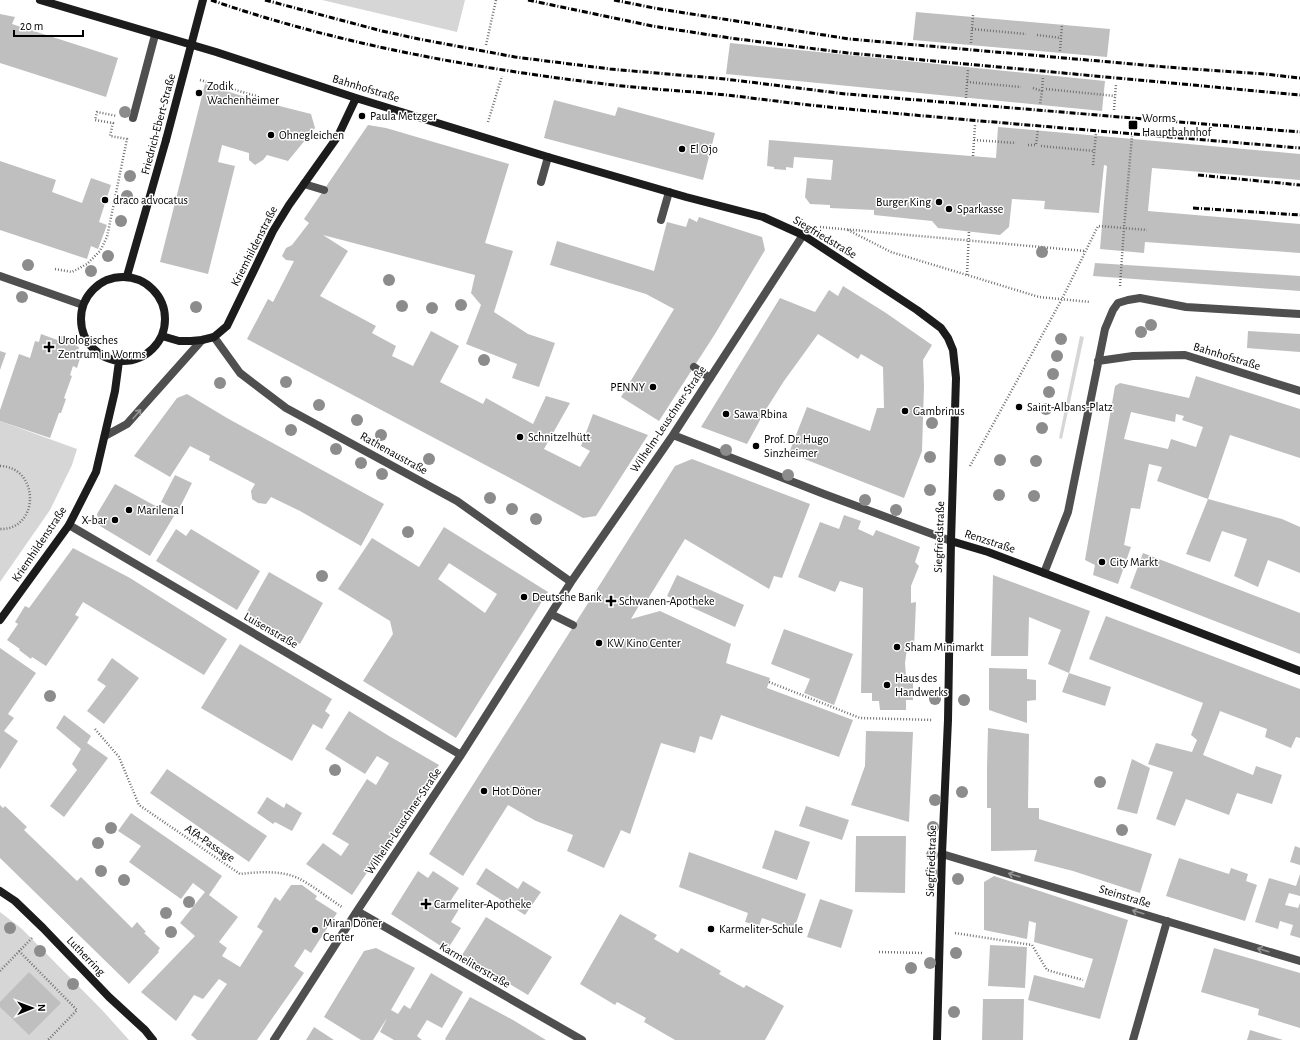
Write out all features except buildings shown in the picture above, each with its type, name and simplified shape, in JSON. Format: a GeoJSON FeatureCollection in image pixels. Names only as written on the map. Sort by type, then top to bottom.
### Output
{"type":"FeatureCollection","features":[{"type":"Feature","properties":{"kind":"street","name":"Bahnhofstraße"},"geometry":{"type":"LineString","coordinates":[[40,0],[216,52],[356,98],[548,157],[686,197]]}},
{"type":"Feature","properties":{"kind":"street","name":"Friedrich-Ebert-Straße"},"geometry":{"type":"LineString","coordinates":[[128,276],[203,0]]}},
{"type":"Feature","properties":{"kind":"street"},"geometry":{"type":"LineString","coordinates":[[133,118],[155,35]]}},
{"type":"Feature","properties":{"kind":"street","name":"Kriemhildenstraße"},"geometry":{"type":"LineString","coordinates":[[162,336],[179,341],[191,342],[214,337],[227,326],[273,231],[338,136],[356,98]]}},
{"type":"Feature","properties":{"kind":"street"},"geometry":{"type":"LineString","coordinates":[[541,182],[548,157]]}},
{"type":"Feature","properties":{"kind":"street"},"geometry":{"type":"LineString","coordinates":[[304,184],[324,190]]}},
{"type":"Feature","properties":{"kind":"street"},"geometry":{"type":"LineString","coordinates":[[661,220],[669,192]]}},
{"type":"Feature","properties":{"kind":"street","name":"Siegfriedstraße"},"geometry":{"type":"LineString","coordinates":[[686,197],[763,217],[802,235],[917,310],[941,328],[948,338],[955,362],[956,378],[948,720],[942,854],[937,1040]]}},
{"type":"Feature","properties":{"kind":"street","name":"Wilhelm-Leuschner-Straße"},"geometry":{"type":"LineString","coordinates":[[274,1040],[461,755],[571,582],[673,435],[802,235]]}},
{"type":"Feature","properties":{"kind":"street"},"geometry":{"type":"LineString","coordinates":[[0,276],[83,306]]}},
{"type":"Feature","properties":{"kind":"street"},"geometry":{"type":"LineString","coordinates":[[128,276],[144,281],[158,294],[166,315],[165,325],[162,336],[150,351],[134,360],[119,361],[101,355],[90,345],[84,334],[82,324],[83,306],[93,289],[100,284],[108,279],[128,276]]}},
{"type":"Feature","properties":{"kind":"street"},"geometry":{"type":"LineString","coordinates":[[1044,572],[1068,512],[1098,361],[1107,324],[1113,310],[1118,304],[1128,300],[1140,298],[1186,307],[1300,314]]}},
{"type":"Feature","properties":{"kind":"street","name":"Rathenaustraße"},"geometry":{"type":"LineString","coordinates":[[214,337],[240,373],[286,408],[457,501],[571,582]]}},
{"type":"Feature","properties":{"kind":"street"},"geometry":{"type":"LineString","coordinates":[[105,436],[127,424],[202,340]]}},
{"type":"Feature","properties":{"kind":"street","name":"Bahnhofstraße"},"geometry":{"type":"LineString","coordinates":[[1098,361],[1133,356],[1185,355],[1300,390]]}},
{"type":"Feature","properties":{"kind":"street","name":"Kriemhildenstraße"},"geometry":{"type":"LineString","coordinates":[[0,620],[69,525],[96,472],[115,391],[119,361]]}},
{"type":"Feature","properties":{"kind":"street"},"geometry":{"type":"LineString","coordinates":[[694,367],[710,378]]}},
{"type":"Feature","properties":{"kind":"street","name":"Renzstraße"},"geometry":{"type":"LineString","coordinates":[[673,435],[824,494],[951,541],[988,552],[1044,572],[1300,671]]}},
{"type":"Feature","properties":{"kind":"street","name":"Luisenstraße"},"geometry":{"type":"LineString","coordinates":[[69,525],[461,755]]}},
{"type":"Feature","properties":{"kind":"street"},"geometry":{"type":"LineString","coordinates":[[551,614],[573,625]]}},
{"type":"Feature","properties":{"kind":"street","name":"Steinstraße"},"geometry":{"type":"LineString","coordinates":[[942,854],[1300,961]]}},
{"type":"Feature","properties":{"kind":"street","name":"Lutherring"},"geometry":{"type":"LineString","coordinates":[[0,891],[15,901],[43,928],[109,997],[145,1030],[153,1040]]}},
{"type":"Feature","properties":{"kind":"street","name":"Karmeliterstraße"},"geometry":{"type":"LineString","coordinates":[[356,913],[582,1040]]}},
{"type":"Feature","properties":{"kind":"street"},"geometry":{"type":"LineString","coordinates":[[1133,1040],[1167,921]]}},
{"type":"Feature","properties":{"kind":"path"},"geometry":{"type":"LineString","coordinates":[[486,46],[496,0]]}},
{"type":"Feature","properties":{"kind":"path"},"geometry":{"type":"LineString","coordinates":[[971,43],[973,15]]}},
{"type":"Feature","properties":{"kind":"path"},"geometry":{"type":"LineString","coordinates":[[1060,51],[1062,24]]}},
{"type":"Feature","properties":{"kind":"path"},"geometry":{"type":"LineString","coordinates":[[972,29],[1026,34]]}},
{"type":"Feature","properties":{"kind":"path"},"geometry":{"type":"LineString","coordinates":[[1037,35],[1061,38]]}},
{"type":"Feature","properties":{"kind":"path"},"geometry":{"type":"LineString","coordinates":[[966,98],[968,69]]}},
{"type":"Feature","properties":{"kind":"path"},"geometry":{"type":"LineString","coordinates":[[490,114],[502,76]]}},
{"type":"Feature","properties":{"kind":"path"},"geometry":{"type":"LineString","coordinates":[[1040,104],[1043,77]]}},
{"type":"Feature","properties":{"kind":"path"},"geometry":{"type":"LineString","coordinates":[[200,80],[260,97]]}},
{"type":"Feature","properties":{"kind":"path"},"geometry":{"type":"LineString","coordinates":[[967,82],[1021,87]]}},
{"type":"Feature","properties":{"kind":"path"},"geometry":{"type":"LineString","coordinates":[[1114,110],[1116,84]]}},
{"type":"Feature","properties":{"kind":"path"},"geometry":{"type":"LineString","coordinates":[[1033,88],[1042,91]]}},
{"type":"Feature","properties":{"kind":"path"},"geometry":{"type":"LineString","coordinates":[[1046,89],[1115,96]]}},
{"type":"Feature","properties":{"kind":"path"},"geometry":{"type":"LineString","coordinates":[[55,269],[72,272],[88,264],[100,251],[107,236],[127,139],[110,136],[113,123],[95,120],[97,112],[133,118]]}},
{"type":"Feature","properties":{"kind":"path"},"geometry":{"type":"LineString","coordinates":[[974,156],[975,125]]}},
{"type":"Feature","properties":{"kind":"path"},"geometry":{"type":"LineString","coordinates":[[1028,145],[1036,145],[1038,129]]}},
{"type":"Feature","properties":{"kind":"path"},"geometry":{"type":"LineString","coordinates":[[1093,165],[1096,134]]}},
{"type":"Feature","properties":{"kind":"path"},"geometry":{"type":"LineString","coordinates":[[1118,304],[1132,136]]}},
{"type":"Feature","properties":{"kind":"path"},"geometry":{"type":"LineString","coordinates":[[974,140],[1016,143]]}},
{"type":"Feature","properties":{"kind":"path"},"geometry":{"type":"LineString","coordinates":[[1041,146],[1094,151]]}},
{"type":"Feature","properties":{"kind":"path"},"geometry":{"type":"LineString","coordinates":[[953,477],[965,475],[1062,299],[1098,226],[1147,230]]}},
{"type":"Feature","properties":{"kind":"path"},"geometry":{"type":"LineString","coordinates":[[1085,251],[846,229],[890,252],[1039,297],[1090,302]]}},
{"type":"Feature","properties":{"kind":"path"},"geometry":{"type":"LineString","coordinates":[[967,275],[969,231]]}},
{"type":"Feature","properties":{"kind":"path"},"geometry":{"type":"LineString","coordinates":[[0,466],[12,469],[21,475],[27,483],[31,502],[28,512],[22,520],[14,526],[0,529]]}},
{"type":"Feature","properties":{"kind":"path"},"geometry":{"type":"LineString","coordinates":[[769,682],[860,718],[948,720]]}},
{"type":"Feature","properties":{"kind":"path","name":"AfA-Passage"},"geometry":{"type":"LineString","coordinates":[[95,729],[119,757],[139,805],[240,874],[255,872],[284,873],[298,878],[356,913]]}},
{"type":"Feature","properties":{"kind":"path"},"geometry":{"type":"LineString","coordinates":[[941,931],[1032,945],[1047,970],[1083,980]]}},
{"type":"Feature","properties":{"kind":"path"},"geometry":{"type":"LineString","coordinates":[[0,971],[31,938]]}},
{"type":"Feature","properties":{"kind":"path"},"geometry":{"type":"LineString","coordinates":[[19,951],[77,1010],[48,1040]]}},
{"type":"Feature","properties":{"kind":"path"},"geometry":{"type":"LineString","coordinates":[[879,952],[940,954]]}},
{"type":"Feature","properties":{"kind":"shaded area"},"geometry":{"type":"Polygon","coordinates":[[[322,0],[465,0],[457,32],[322,0]]]}},
{"type":"Feature","properties":{"kind":"shaded area"},"geometry":{"type":"Polygon","coordinates":[[[1080,336],[1084,337],[1062,439],[1059,438],[1080,336]]]}},
{"type":"Feature","properties":{"kind":"shaded area"},"geometry":{"type":"Polygon","coordinates":[[[0,421],[77,449],[72,465],[50,510],[0,582],[0,421]]]}},
{"type":"Feature","properties":{"kind":"shaded area"},"geometry":{"type":"Polygon","coordinates":[[[0,912],[22,929],[103,1011],[129,1040],[0,1040],[0,912]]]}},
{"type":"Feature","properties":{"kind":"railway"},"geometry":{"type":"LineString","coordinates":[[211,0],[259,16],[356,42],[456,62],[555,78],[848,109],[1300,148]]}},
{"type":"Feature","properties":{"kind":"railway"},"geometry":{"type":"LineString","coordinates":[[265,0],[382,31],[515,57],[610,69],[725,79],[846,94],[1300,132]]}},
{"type":"Feature","properties":{"kind":"railway"},"geometry":{"type":"LineString","coordinates":[[528,0],[652,26],[730,38],[848,53],[1300,95]]}},
{"type":"Feature","properties":{"kind":"railway"},"geometry":{"type":"LineString","coordinates":[[614,0],[654,8],[849,39],[1300,78]]}},
{"type":"Feature","properties":{"kind":"railway"},"geometry":{"type":"LineString","coordinates":[[1198,175],[1300,185]]}},
{"type":"Feature","properties":{"kind":"railway"},"geometry":{"type":"LineString","coordinates":[[1193,208],[1300,215]]}},
{"type":"Feature","properties":{"kind":"place","name":"Zodik Wachenheimer"},"geometry":{"type":"Point","coordinates":[199,93]}},
{"type":"Feature","properties":{"kind":"place","name":"Paula Metzger"},"geometry":{"type":"Point","coordinates":[362,116]}},
{"type":"Feature","properties":{"kind":"place","name":"Worms Hauptbahnhof"},"geometry":{"type":"Point","coordinates":[1133,125]}},
{"type":"Feature","properties":{"kind":"place","name":"Ohnegleichen"},"geometry":{"type":"Point","coordinates":[271,135]}},
{"type":"Feature","properties":{"kind":"place","name":"El Ojo"},"geometry":{"type":"Point","coordinates":[682,149]}},
{"type":"Feature","properties":{"kind":"place","name":"draco advocatus"},"geometry":{"type":"Point","coordinates":[105,200]}},
{"type":"Feature","properties":{"kind":"place","name":"Burger King"},"geometry":{"type":"Point","coordinates":[939,202]}},
{"type":"Feature","properties":{"kind":"place","name":"Sparkasse"},"geometry":{"type":"Point","coordinates":[949,209]}},
{"type":"Feature","properties":{"kind":"place","name":"Urologisches Zentrum in Worms"},"geometry":{"type":"Point","coordinates":[49,347]}},
{"type":"Feature","properties":{"kind":"place","name":"PENNY"},"geometry":{"type":"Point","coordinates":[653,387]}},
{"type":"Feature","properties":{"kind":"place","name":"Saint-Albans-Platz"},"geometry":{"type":"Point","coordinates":[1019,407]}},
{"type":"Feature","properties":{"kind":"place","name":"Gambrinus"},"geometry":{"type":"Point","coordinates":[905,411]}},
{"type":"Feature","properties":{"kind":"place","name":"Sawa Rbina"},"geometry":{"type":"Point","coordinates":[726,414]}},
{"type":"Feature","properties":{"kind":"place","name":"Schnitzelhütt"},"geometry":{"type":"Point","coordinates":[520,437]}},
{"type":"Feature","properties":{"kind":"place","name":"Prof. Dr. Hugo Sinzheimer"},"geometry":{"type":"Point","coordinates":[756,446]}},
{"type":"Feature","properties":{"kind":"place","name":"Marilena I"},"geometry":{"type":"Point","coordinates":[129,510]}},
{"type":"Feature","properties":{"kind":"place","name":"X-bar"},"geometry":{"type":"Point","coordinates":[115,520]}},
{"type":"Feature","properties":{"kind":"place","name":"City Markt"},"geometry":{"type":"Point","coordinates":[1102,562]}},
{"type":"Feature","properties":{"kind":"place","name":"Deutsche Bank"},"geometry":{"type":"Point","coordinates":[524,597]}},
{"type":"Feature","properties":{"kind":"place","name":"Schwanen-Apotheke"},"geometry":{"type":"Point","coordinates":[611,601]}},
{"type":"Feature","properties":{"kind":"place","name":"KW Kino Center"},"geometry":{"type":"Point","coordinates":[599,643]}},
{"type":"Feature","properties":{"kind":"place","name":"Sham Minimarkt"},"geometry":{"type":"Point","coordinates":[897,647]}},
{"type":"Feature","properties":{"kind":"place","name":"Haus des Handwerks"},"geometry":{"type":"Point","coordinates":[887,685]}},
{"type":"Feature","properties":{"kind":"place","name":"Hot Döner"},"geometry":{"type":"Point","coordinates":[484,791]}},
{"type":"Feature","properties":{"kind":"place","name":"Carmeliter-Apotheke"},"geometry":{"type":"Point","coordinates":[426,904]}},
{"type":"Feature","properties":{"kind":"place","name":"Karmeliter-Schule"},"geometry":{"type":"Point","coordinates":[711,929]}},
{"type":"Feature","properties":{"kind":"place","name":"Miran Döner Center"},"geometry":{"type":"Point","coordinates":[315,930]}}]}
